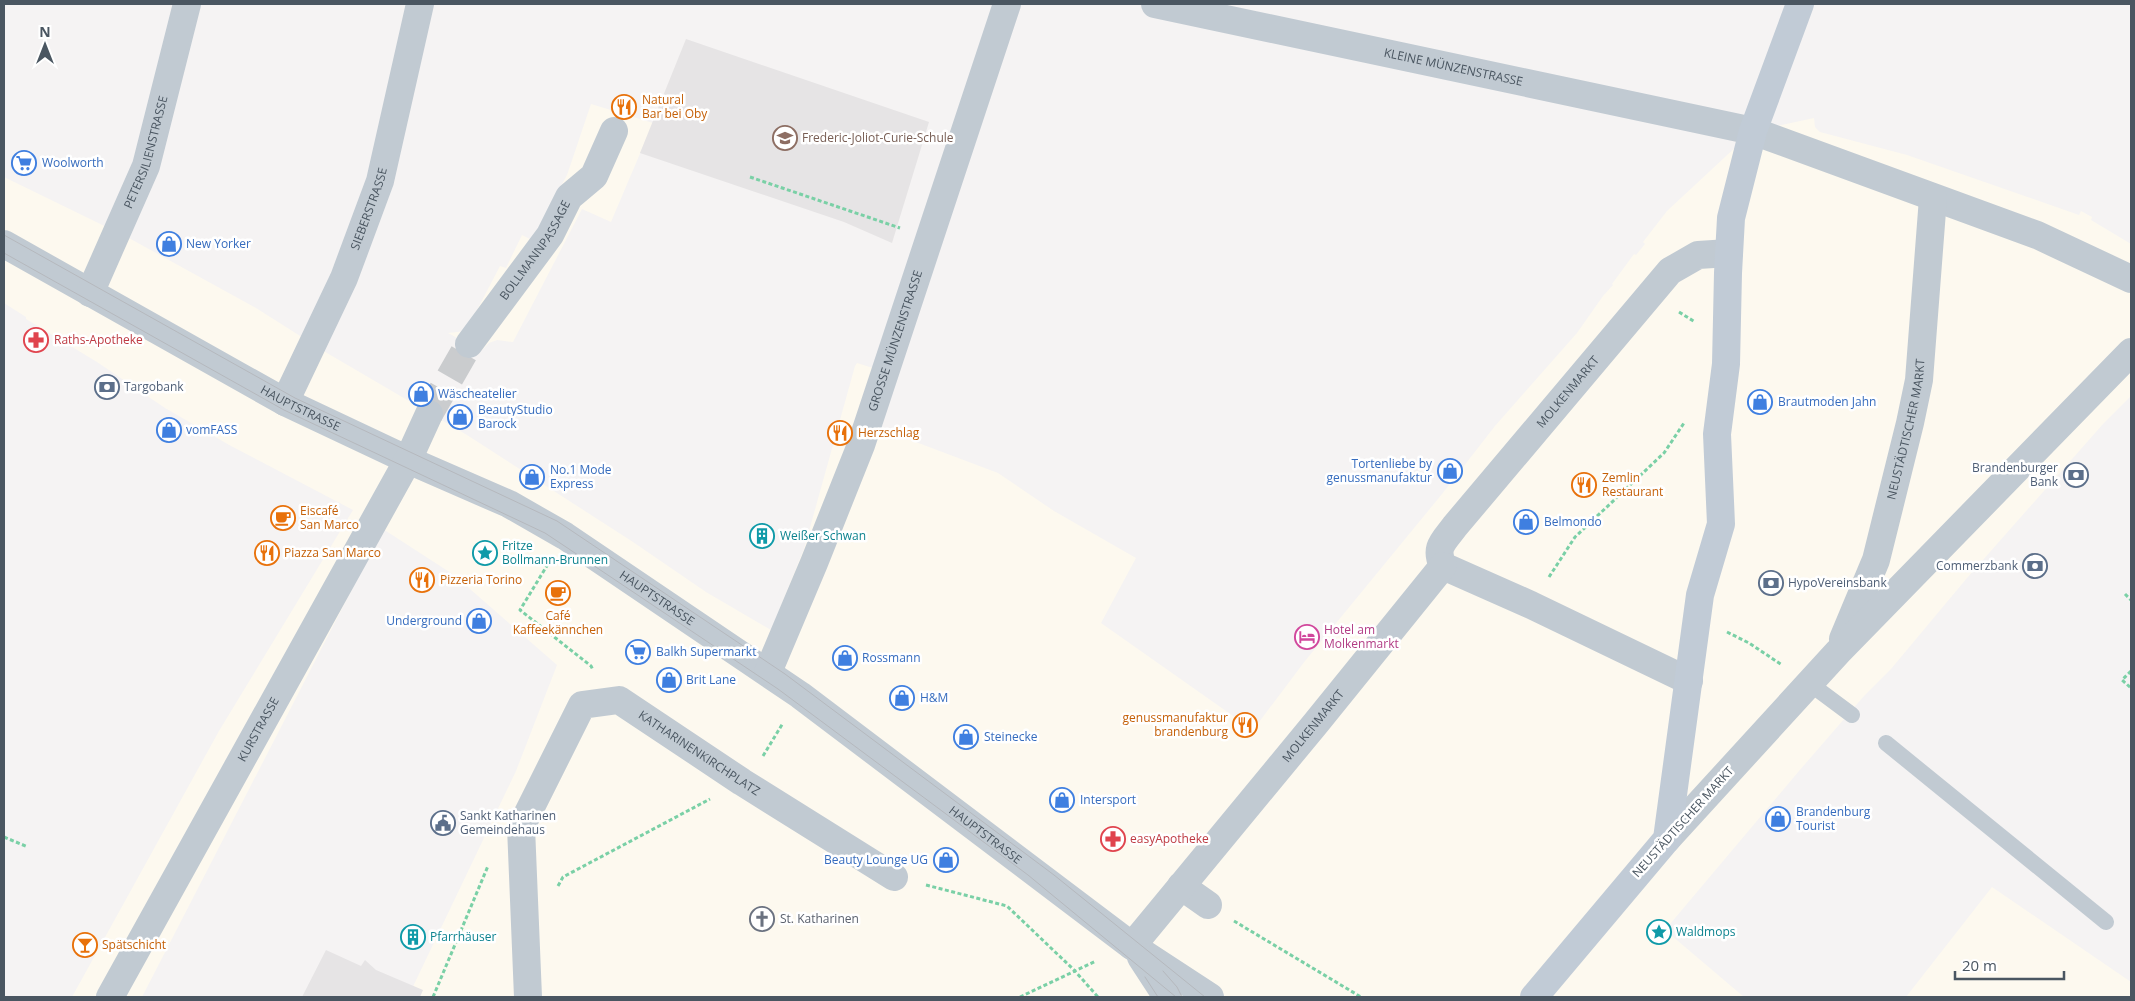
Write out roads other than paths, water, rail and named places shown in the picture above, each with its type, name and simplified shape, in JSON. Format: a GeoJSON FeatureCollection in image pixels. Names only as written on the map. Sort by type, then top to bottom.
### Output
{"type":"FeatureCollection","features":[{"type":"Feature","properties":{"kind":"street","name":"PETERSILIENSTRASSE"},"geometry":{"type":"LineString","coordinates":[[90,293],[146,166],[187,4]]}},
{"type":"Feature","properties":{"kind":"street","name":"SIEBERSTRASSE"},"geometry":{"type":"LineString","coordinates":[[286,402],[344,278],[380,181],[420,4]]}},
{"type":"Feature","properties":{"kind":"street","name":"GROSSE MÜNZENSTRASSE"},"geometry":{"type":"LineString","coordinates":[[768,672],[861,445],[1007,4]]}},
{"type":"Feature","properties":{"kind":"street","name":"KLEINE MÜNZENSTRASSE"},"geometry":{"type":"LineString","coordinates":[[1155,4],[1752,131]]}},
{"type":"Feature","properties":{"kind":"street"},"geometry":{"type":"LineString","coordinates":[[1667,839],[1700,595],[1721,524],[1717,434],[1726,364],[1731,218],[1752,131],[1800,4]]}},
{"type":"Feature","properties":{"kind":"street","name":"BOLLMANNPASSAGE"},"geometry":{"type":"LineString","coordinates":[[469,344],[550,235],[569,197],[594,176],[614,131]]}},
{"type":"Feature","properties":{"kind":"street"},"geometry":{"type":"LineString","coordinates":[[1752,131],[2037,236],[2131,280]]}},
{"type":"Feature","properties":{"kind":"street","name":"NEUSTÄDTISCHER MARKT"},"geometry":{"type":"LineString","coordinates":[[1838,652],[1876,560],[1919,380],[1933,198]]}},
{"type":"Feature","properties":{"kind":"street","name":"HAUPTSTRASSE"},"geometry":{"type":"LineString","coordinates":[[4,244],[286,402],[408,460],[509,504],[565,536],[768,672],[1132,946],[1210,997]]}},
{"type":"Feature","properties":{"kind":"street","name":"MOLKENMARKT"},"geometry":{"type":"LineString","coordinates":[[1132,946],[1443,566],[1438,549],[1454,526],[1661,281],[1670,271],[1698,256],[1729,253]]}},
{"type":"Feature","properties":{"kind":"street","name":"NEUSTÄDTISCHER MARKT"},"geometry":{"type":"LineString","coordinates":[[1534,997],[1667,839],[1809,683],[2131,352]]}},
{"type":"Feature","properties":{"kind":"street"},"geometry":{"type":"LineString","coordinates":[[408,460],[429,414]]}},
{"type":"Feature","properties":{"kind":"street","name":"KURSTRASSE"},"geometry":{"type":"LineString","coordinates":[[110,997],[408,460]]}},
{"type":"Feature","properties":{"kind":"street"},"geometry":{"type":"LineString","coordinates":[[1443,566],[1531,605],[1689,682]]}},
{"type":"Feature","properties":{"kind":"street","name":"KATHARINENKIRCHPLATZ"},"geometry":{"type":"LineString","coordinates":[[528,997],[521,827],[582,704],[620,700],[744,783],[894,877]]}},
{"type":"Feature","properties":{"kind":"street"},"geometry":{"type":"LineString","coordinates":[[1181,886],[1208,905]]}},
{"type":"Feature","properties":{"kind":"street"},"geometry":{"type":"LineString","coordinates":[[1132,946],[1167,997]]}},
{"type":"Feature","properties":{"kind":"lane"},"geometry":{"type":"LineString","coordinates":[[1809,683],[1852,716]]}},
{"type":"Feature","properties":{"kind":"lane"},"geometry":{"type":"LineString","coordinates":[[1886,743],[2106,922]]}},
{"type":"Feature","properties":{"kind":"tunnel"},"geometry":{"type":"LineString","coordinates":[[429,414],[469,344]]}},
{"type":"Feature","properties":{"kind":"tram line"},"geometry":{"type":"LineString","coordinates":[[4,235],[295,398],[557,521],[785,674],[1054,875],[1205,997]]}},
{"type":"Feature","properties":{"kind":"tram line"},"geometry":{"type":"LineString","coordinates":[[4,253],[284,410],[545,533],[778,689],[1028,875],[1176,997]]}},
{"type":"Feature","properties":{"kind":"tram line"},"geometry":{"type":"LineString","coordinates":[[1163,971],[1177,987],[1182,997]]}},
{"type":"Feature","properties":{"kind":"tram line"},"geometry":{"type":"LineString","coordinates":[[1145,977],[1158,997]]}},
{"type":"Feature","properties":{"kind":"place","name":"Natural Bar bei Oby"},"geometry":{"type":"Point","coordinates":[624,107]}},
{"type":"Feature","properties":{"kind":"place","name":"Frederic-Joliot-Curie-Schule"},"geometry":{"type":"Point","coordinates":[785,138]}},
{"type":"Feature","properties":{"kind":"place","name":"Woolworth"},"geometry":{"type":"Point","coordinates":[24,163]}},
{"type":"Feature","properties":{"kind":"place","name":"New Yorker"},"geometry":{"type":"Point","coordinates":[169,244]}},
{"type":"Feature","properties":{"kind":"place","name":"Raths-Apotheke"},"geometry":{"type":"Point","coordinates":[36,340]}},
{"type":"Feature","properties":{"kind":"place","name":"Targobank"},"geometry":{"type":"Point","coordinates":[107,387]}},
{"type":"Feature","properties":{"kind":"place","name":"Wäscheatelier"},"geometry":{"type":"Point","coordinates":[421,394]}},
{"type":"Feature","properties":{"kind":"place","name":"Brautmoden Jahn"},"geometry":{"type":"Point","coordinates":[1760,402]}},
{"type":"Feature","properties":{"kind":"place","name":"BeautyStudio Barock"},"geometry":{"type":"Point","coordinates":[460,417]}},
{"type":"Feature","properties":{"kind":"place","name":"vomFASS"},"geometry":{"type":"Point","coordinates":[169,430]}},
{"type":"Feature","properties":{"kind":"place","name":"Herzschlag"},"geometry":{"type":"Point","coordinates":[840,433]}},
{"type":"Feature","properties":{"kind":"place","name":"Tortenliebe by genussmanufaktur"},"geometry":{"type":"Point","coordinates":[1450,471]}},
{"type":"Feature","properties":{"kind":"place","name":"Brandenburger Bank"},"geometry":{"type":"Point","coordinates":[2076,475]}},
{"type":"Feature","properties":{"kind":"place","name":"No.1 Mode Express"},"geometry":{"type":"Point","coordinates":[532,477]}},
{"type":"Feature","properties":{"kind":"place","name":"Zemlin Restaurant"},"geometry":{"type":"Point","coordinates":[1584,485]}},
{"type":"Feature","properties":{"kind":"place","name":"Eiscafé San Marco"},"geometry":{"type":"Point","coordinates":[283,518]}},
{"type":"Feature","properties":{"kind":"place","name":"Belmondo"},"geometry":{"type":"Point","coordinates":[1526,522]}},
{"type":"Feature","properties":{"kind":"place","name":"Weißer Schwan"},"geometry":{"type":"Point","coordinates":[762,536]}},
{"type":"Feature","properties":{"kind":"place","name":"Piazza San Marco"},"geometry":{"type":"Point","coordinates":[267,553]}},
{"type":"Feature","properties":{"kind":"place","name":"Fritze Bollmann-Brunnen"},"geometry":{"type":"Point","coordinates":[485,553]}},
{"type":"Feature","properties":{"kind":"place","name":"Commerzbank"},"geometry":{"type":"Point","coordinates":[2035,566]}},
{"type":"Feature","properties":{"kind":"place","name":"Pizzeria Torino"},"geometry":{"type":"Point","coordinates":[422,580]}},
{"type":"Feature","properties":{"kind":"place","name":"HypoVereinsbank"},"geometry":{"type":"Point","coordinates":[1771,583]}},
{"type":"Feature","properties":{"kind":"place","name":"Café Kaffeekännchen"},"geometry":{"type":"Point","coordinates":[558,593]}},
{"type":"Feature","properties":{"kind":"place","name":"Underground"},"geometry":{"type":"Point","coordinates":[479,621]}},
{"type":"Feature","properties":{"kind":"place","name":"Hotel am Molkenmarkt"},"geometry":{"type":"Point","coordinates":[1307,637]}},
{"type":"Feature","properties":{"kind":"place","name":"Balkh Supermarkt"},"geometry":{"type":"Point","coordinates":[638,652]}},
{"type":"Feature","properties":{"kind":"place","name":"Rossmann"},"geometry":{"type":"Point","coordinates":[845,658]}},
{"type":"Feature","properties":{"kind":"place","name":"Brit Lane"},"geometry":{"type":"Point","coordinates":[669,680]}},
{"type":"Feature","properties":{"kind":"place","name":"H&M"},"geometry":{"type":"Point","coordinates":[902,698]}},
{"type":"Feature","properties":{"kind":"place","name":"genussmanufaktur brandenburg"},"geometry":{"type":"Point","coordinates":[1245,725]}},
{"type":"Feature","properties":{"kind":"place","name":"Steinecke"},"geometry":{"type":"Point","coordinates":[966,737]}},
{"type":"Feature","properties":{"kind":"place","name":"Intersport"},"geometry":{"type":"Point","coordinates":[1062,800]}},
{"type":"Feature","properties":{"kind":"place","name":"Brandenburg Tourist"},"geometry":{"type":"Point","coordinates":[1778,819]}},
{"type":"Feature","properties":{"kind":"place","name":"Sankt Katharinen Gemeindehaus"},"geometry":{"type":"Point","coordinates":[443,823]}},
{"type":"Feature","properties":{"kind":"place","name":"easyApotheke"},"geometry":{"type":"Point","coordinates":[1113,839]}},
{"type":"Feature","properties":{"kind":"place","name":"Beauty Lounge UG"},"geometry":{"type":"Point","coordinates":[946,860]}},
{"type":"Feature","properties":{"kind":"place","name":"St. Katharinen"},"geometry":{"type":"Point","coordinates":[762,919]}},
{"type":"Feature","properties":{"kind":"place","name":"Waldmops"},"geometry":{"type":"Point","coordinates":[1659,932]}},
{"type":"Feature","properties":{"kind":"place","name":"Pfarrhäuser"},"geometry":{"type":"Point","coordinates":[413,937]}},
{"type":"Feature","properties":{"kind":"place","name":"Spätschicht"},"geometry":{"type":"Point","coordinates":[85,945]}}]}
